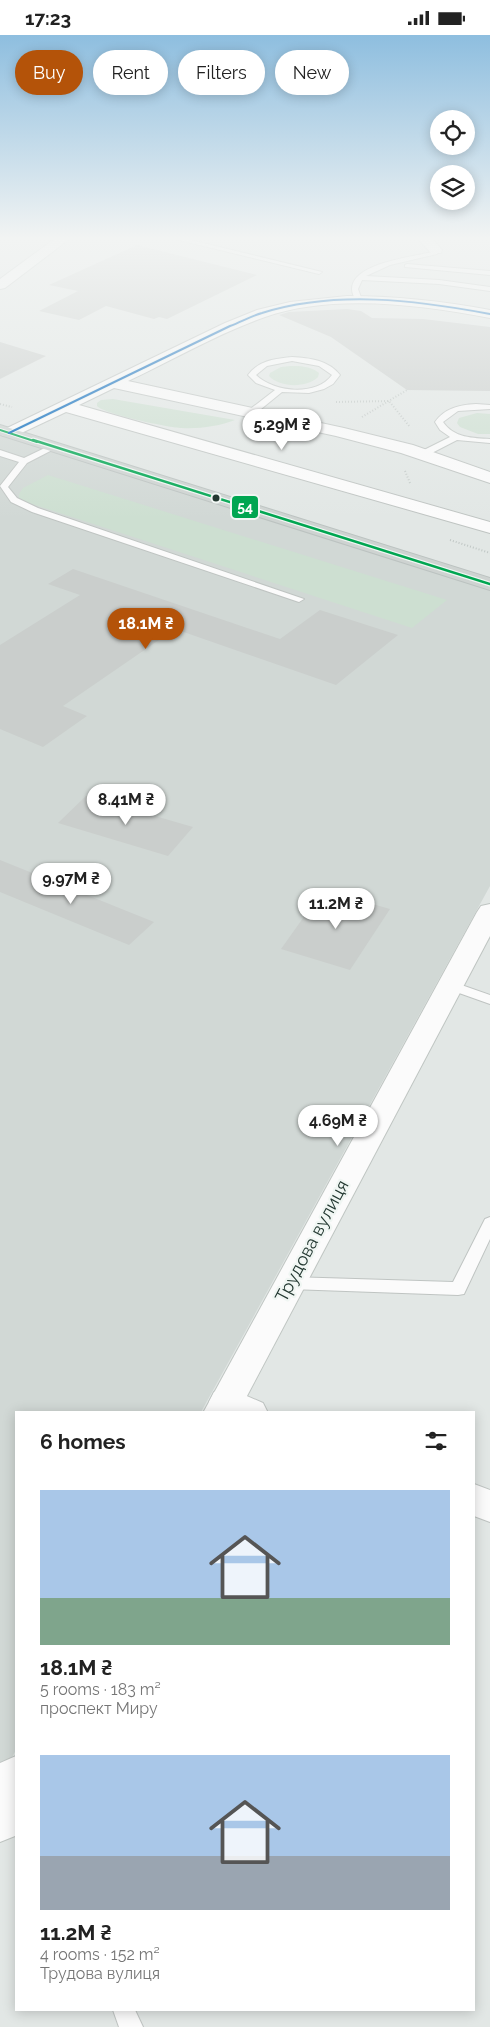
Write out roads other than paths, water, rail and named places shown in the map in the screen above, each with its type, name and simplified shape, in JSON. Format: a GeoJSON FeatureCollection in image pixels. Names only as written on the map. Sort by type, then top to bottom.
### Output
{"type":"FeatureCollection","features":[{"type":"Feature","properties":{"kind":"main road"},"geometry":{"type":"LineString","coordinates":[[5,431],[490,584]]}},
{"type":"Feature","properties":{"kind":"street"},"geometry":{"type":"LineString","coordinates":[[5,431],[64,406],[216,333]]}},
{"type":"Feature","properties":{"kind":"street"},"geometry":{"type":"LineString","coordinates":[[113,383],[338,431],[423,454],[490,478]]}},
{"type":"Feature","properties":{"kind":"street"},"geometry":{"type":"LineString","coordinates":[[64,406],[490,528]]}},
{"type":"Feature","properties":{"kind":"street","name":"Трудова вулиця"},"geometry":{"type":"LineString","coordinates":[[232,1409],[290,1283],[490,912]]}},
{"type":"Feature","properties":{"kind":"street"},"geometry":{"type":"LineString","coordinates":[[475,1500],[490,1506]]}},
{"type":"Feature","properties":{"kind":"street"},"geometry":{"type":"LineString","coordinates":[[0,1821],[15,1793]]}},
{"type":"Feature","properties":{"kind":"lane"},"geometry":{"type":"LineString","coordinates":[[252,412],[280,390],[296,391],[319,388],[334,381],[336,375],[332,369],[308,360],[276,361],[255,369],[252,375],[256,381],[266,387],[280,390]]}},
{"type":"Feature","properties":{"kind":"lane"},"geometry":{"type":"LineString","coordinates":[[490,407],[473,406],[455,409],[443,415],[439,422],[443,430],[456,437],[474,441],[490,441]]}},
{"type":"Feature","properties":{"kind":"lane"},"geometry":{"type":"LineString","coordinates":[[423,454],[456,437]]}},
{"type":"Feature","properties":{"kind":"lane"},"geometry":{"type":"LineString","coordinates":[[54,447],[24,461],[2,487],[14,500],[36,510],[299,599]]}},
{"type":"Feature","properties":{"kind":"lane"},"geometry":{"type":"LineString","coordinates":[[0,453],[24,461]]}},
{"type":"Feature","properties":{"kind":"lane"},"geometry":{"type":"LineString","coordinates":[[450,985],[490,1000]]}},
{"type":"Feature","properties":{"kind":"lane"},"geometry":{"type":"LineString","coordinates":[[290,1283],[458,1289],[490,1223]]}},
{"type":"Feature","properties":{"kind":"lane"},"geometry":{"type":"LineString","coordinates":[[0,1773],[15,1766]]}},
{"type":"Feature","properties":{"kind":"lane"},"geometry":{"type":"LineString","coordinates":[[124,2011],[132,2027]]}}]}
